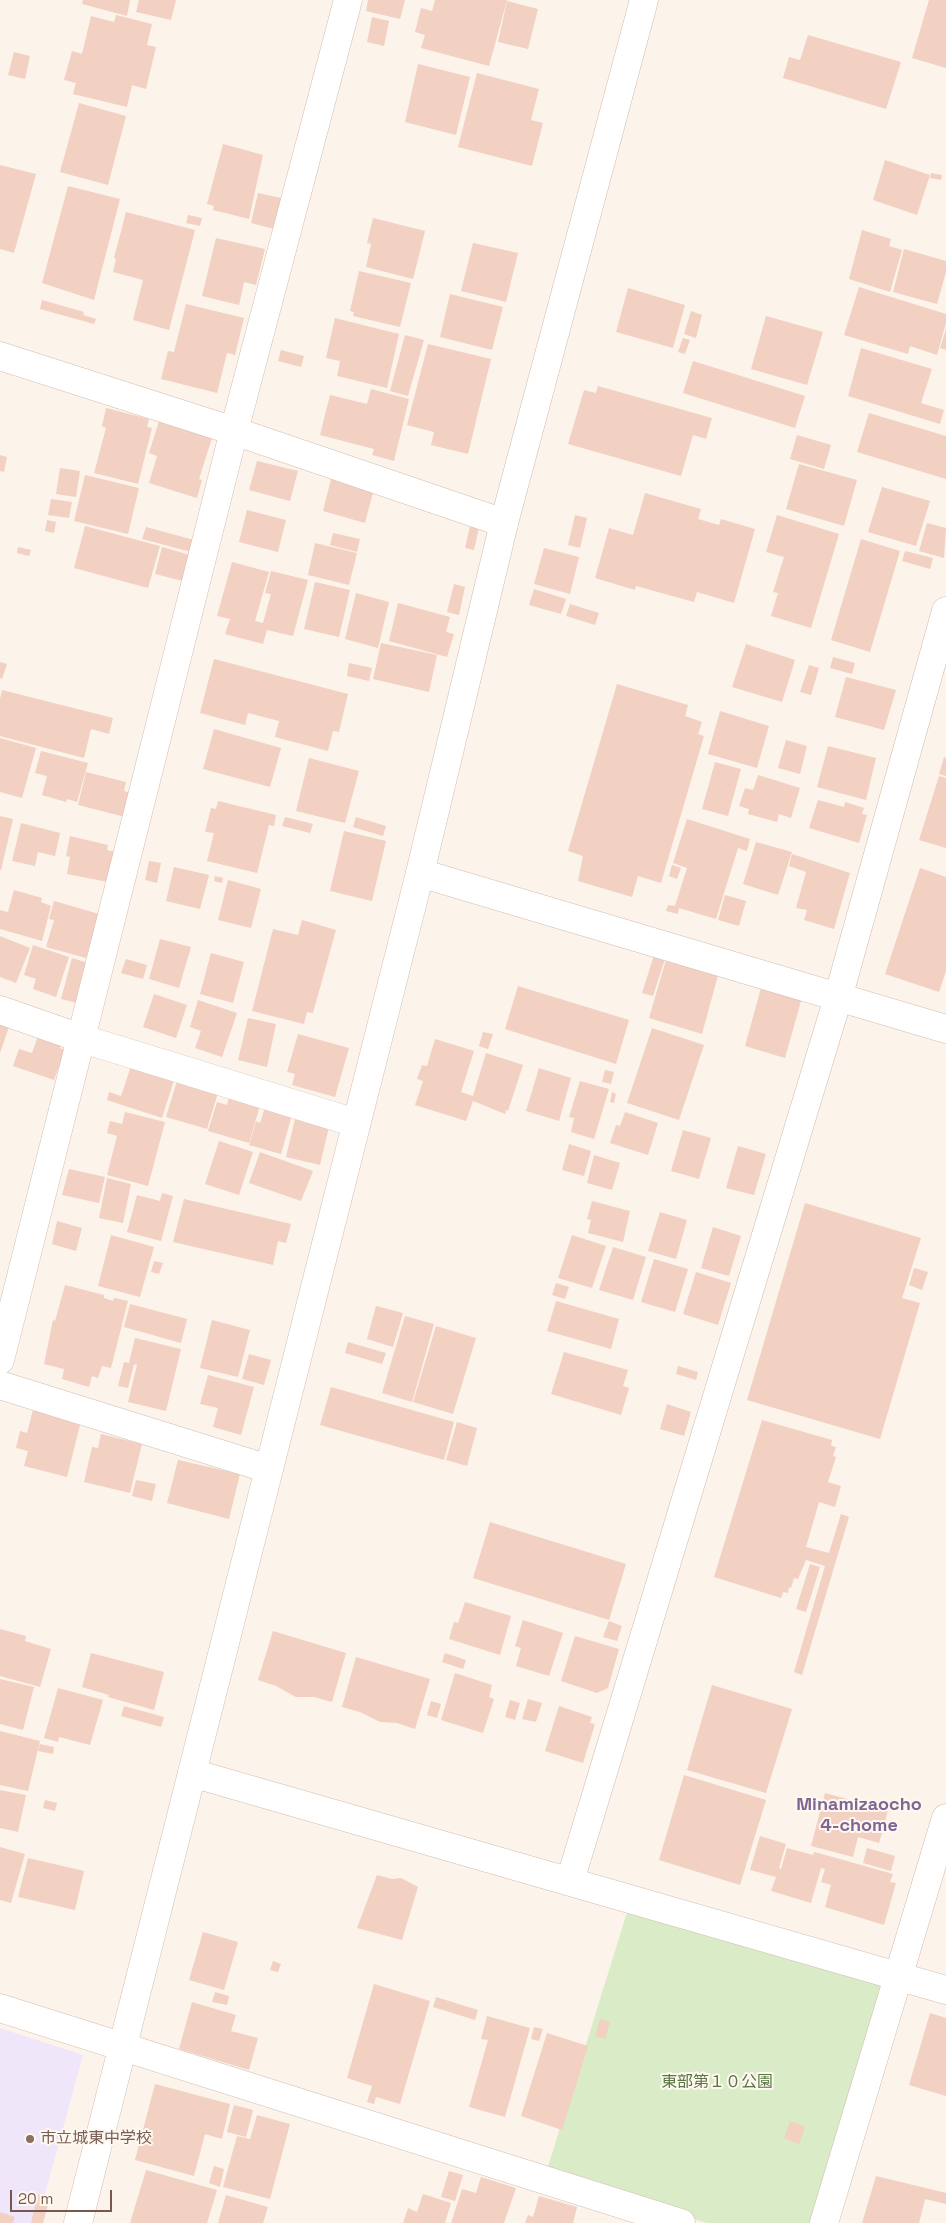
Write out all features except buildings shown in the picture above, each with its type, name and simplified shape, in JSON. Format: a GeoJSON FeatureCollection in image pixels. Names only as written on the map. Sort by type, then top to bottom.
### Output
{"type":"FeatureCollection","features":[{"type":"Feature","properties":{"kind":"street"},"geometry":{"type":"LineString","coordinates":[[0,1360],[83,1039],[234,431],[348,0]]}},
{"type":"Feature","properties":{"kind":"street"},"geometry":{"type":"LineString","coordinates":[[78,2223],[420,873],[504,523],[644,0]]}},
{"type":"Feature","properties":{"kind":"street"},"geometry":{"type":"LineString","coordinates":[[0,356],[234,431],[504,523]]}},
{"type":"Feature","properties":{"kind":"street"},"geometry":{"type":"LineString","coordinates":[[570,1881],[838,998],[946,611]]}},
{"type":"Feature","properties":{"kind":"street"},"geometry":{"type":"LineString","coordinates":[[420,873],[946,1029]]}},
{"type":"Feature","properties":{"kind":"street"},"geometry":{"type":"LineString","coordinates":[[0,1010],[83,1039],[356,1123]]}},
{"type":"Feature","properties":{"kind":"street"},"geometry":{"type":"LineString","coordinates":[[0,1385],[269,1469]]}},
{"type":"Feature","properties":{"kind":"street"},"geometry":{"type":"LineString","coordinates":[[192,1773],[946,1990]]}},
{"type":"Feature","properties":{"kind":"street"},"geometry":{"type":"LineString","coordinates":[[824,2223],[946,1818]]}},
{"type":"Feature","properties":{"kind":"street"},"geometry":{"type":"LineString","coordinates":[[0,2008],[122,2049],[681,2223]]}},
{"type":"Feature","properties":{"kind":"shaded area","name":"市立城東中学校"},"geometry":{"type":"Polygon","coordinates":[[[0,2028],[83,2055],[37,2223],[0,2223],[0,2028]]]}},
{"type":"Feature","properties":{"kind":"green space","name":"東部第１０公園"},"geometry":{"type":"Polygon","coordinates":[[[629,1906],[890,1980],[818,2223],[707,2223],[546,2173],[629,1906]]]}},
{"type":"Feature","properties":{"kind":"place","name":"市立城東中学校"},"geometry":{"type":"Point","coordinates":[30,2139]}},
{"type":"Feature","properties":{"kind":"district","name":"Minamizaocho 4-chome"},"geometry":{"type":"Point","coordinates":[859,1815]}}]}
